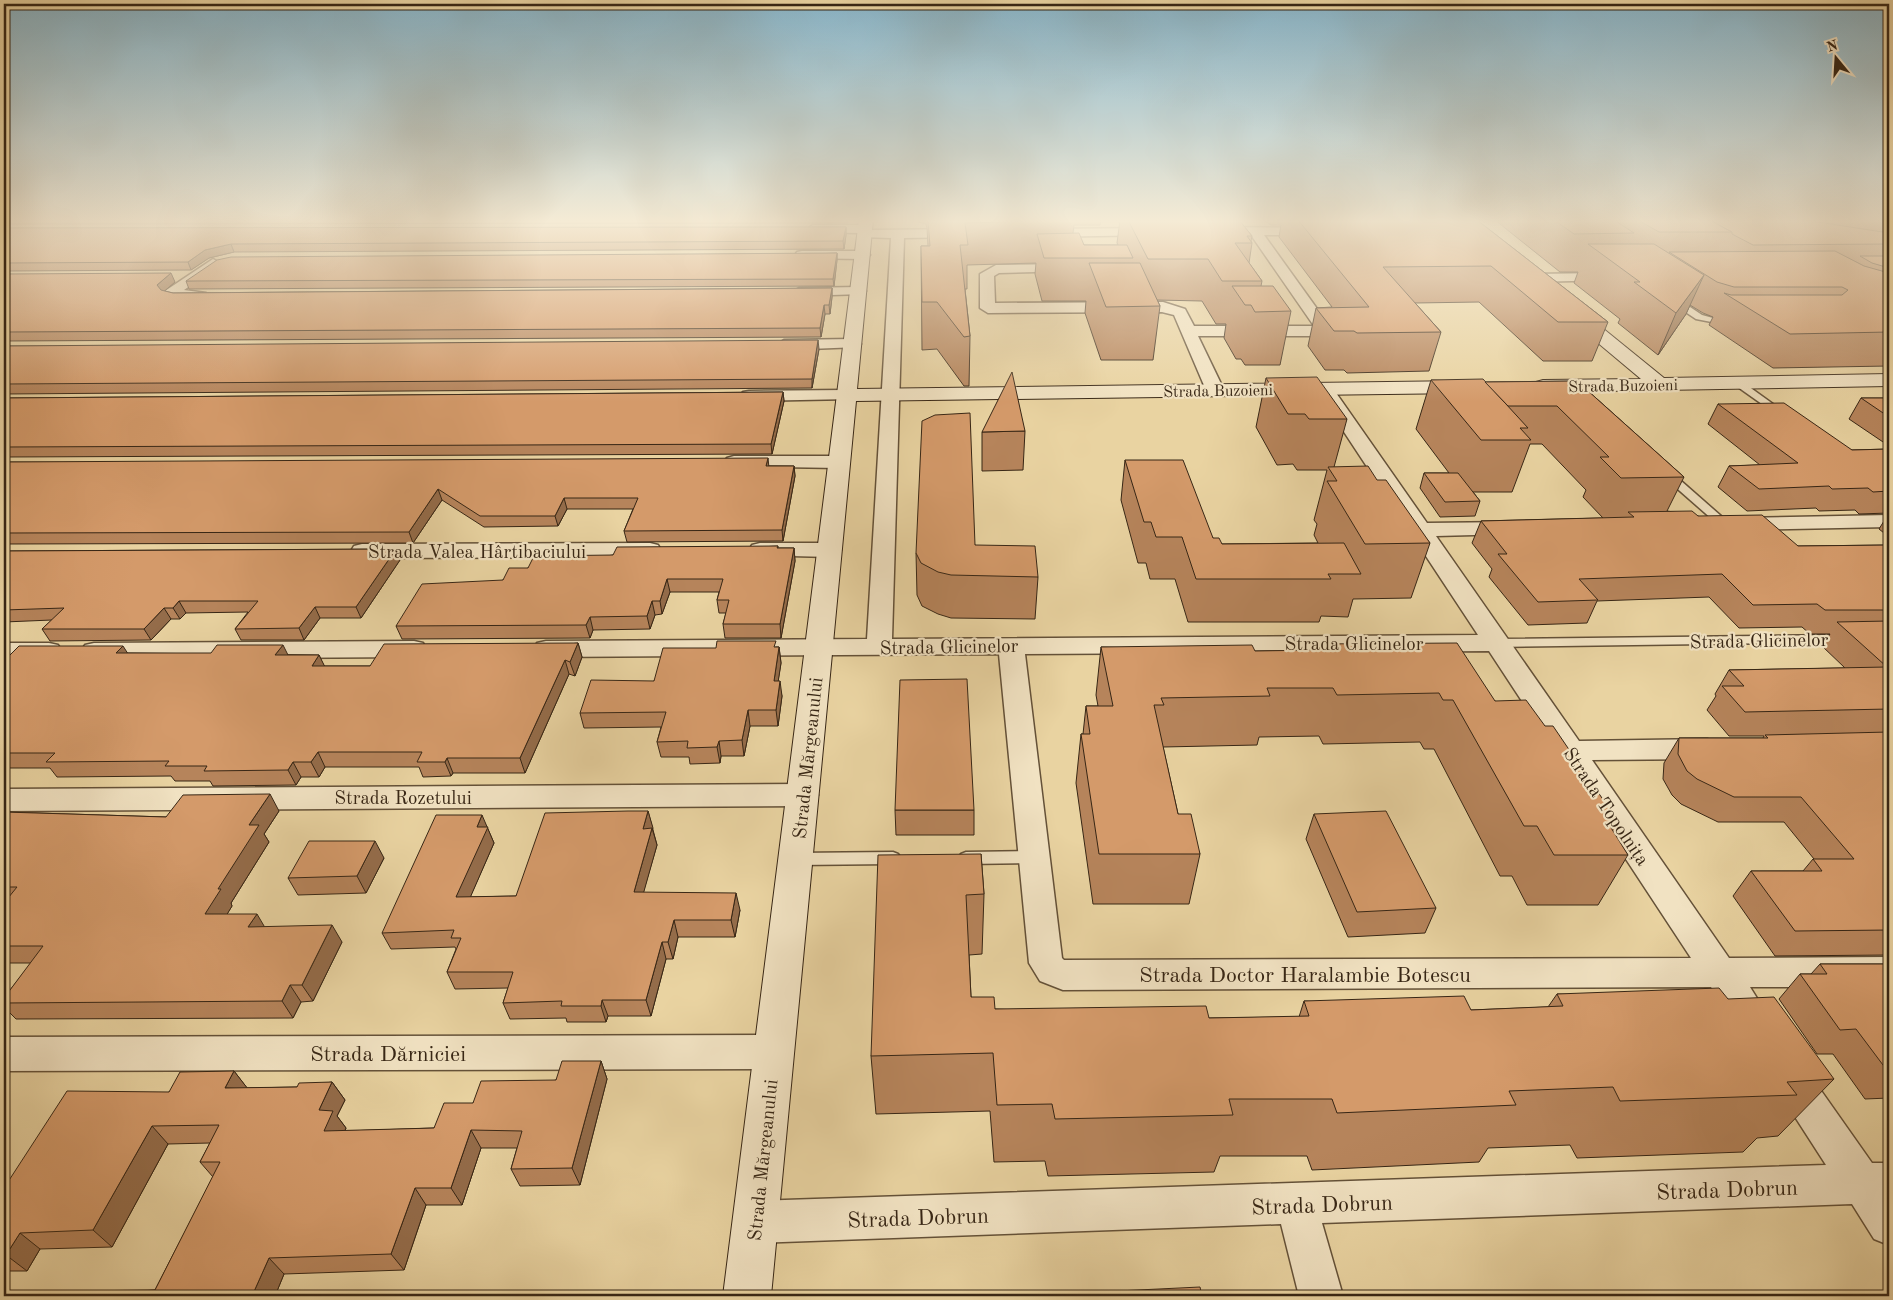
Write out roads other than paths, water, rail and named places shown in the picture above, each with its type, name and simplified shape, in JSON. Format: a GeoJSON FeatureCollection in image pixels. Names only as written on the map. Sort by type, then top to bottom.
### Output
{"type":"FeatureCollection","features":[{"type":"Feature","properties":{"kind":"street"},"geometry":{"type":"LineString","coordinates":[[188,281],[170,294],[177,296],[217,296]]}},
{"type":"Feature","properties":{"kind":"street","name":"Strada Mărgeanului"},"geometry":{"type":"LineString","coordinates":[[747,1296],[860,281]]}},
{"type":"Feature","properties":{"kind":"street"},"geometry":{"type":"LineString","coordinates":[[879,647],[896,281]]}},
{"type":"Feature","properties":{"kind":"street"},"geometry":{"type":"LineString","coordinates":[[987,281],[988,308],[1164,307],[1180,312],[1215,390]]}},
{"type":"Feature","properties":{"kind":"street"},"geometry":{"type":"LineString","coordinates":[[1188,331],[1325,331],[1290,281]]}},
{"type":"Feature","properties":{"kind":"street"},"geometry":{"type":"LineString","coordinates":[[1535,281],[1659,384]]}},
{"type":"Feature","properties":{"kind":"street"},"geometry":{"type":"LineString","coordinates":[[786,292],[859,292]]}},
{"type":"Feature","properties":{"kind":"street"},"geometry":{"type":"LineString","coordinates":[[768,345],[853,344]]}},
{"type":"Feature","properties":{"kind":"street","name":"Strada Buzoieni"},"geometry":{"type":"LineString","coordinates":[[1528,386],[1889,380]]}},
{"type":"Feature","properties":{"kind":"street","name":"Strada Buzoieni"},"geometry":{"type":"LineString","coordinates":[[846,395],[1488,386]]}},
{"type":"Feature","properties":{"kind":"street","name":"Strada Topolnița"},"geometry":{"type":"LineString","coordinates":[[1325,389],[1418,530],[1720,971],[1876,1184],[1889,1224]]}},
{"type":"Feature","properties":{"kind":"street"},"geometry":{"type":"LineString","coordinates":[[730,396],[846,395]]}},
{"type":"Feature","properties":{"kind":"street"},"geometry":{"type":"LineString","coordinates":[[712,462],[839,462]]}},
{"type":"Feature","properties":{"kind":"street"},"geometry":{"type":"LineString","coordinates":[[1695,525],[1889,521]]}},
{"type":"Feature","properties":{"kind":"street"},"geometry":{"type":"LineString","coordinates":[[1418,530],[1537,528]]}},
{"type":"Feature","properties":{"kind":"street","name":"Strada Valea Hârtibaciului"},"geometry":{"type":"LineString","coordinates":[[340,551],[668,550]]}},
{"type":"Feature","properties":{"kind":"street"},"geometry":{"type":"LineString","coordinates":[[737,550],[830,550]]}},
{"type":"Feature","properties":{"kind":"street","name":"Strada Glicinelor"},"geometry":{"type":"LineString","coordinates":[[521,649],[1495,642]]}},
{"type":"Feature","properties":{"kind":"street","name":"Strada Doctor Haralambie Botescu"},"geometry":{"type":"LineString","coordinates":[[1011,645],[1046,963],[1052,971],[1064,975],[1720,971],[1889,972]]}},
{"type":"Feature","properties":{"kind":"street"},"geometry":{"type":"LineString","coordinates":[[4,651],[442,649]]}},
{"type":"Feature","properties":{"kind":"street"},"geometry":{"type":"LineString","coordinates":[[1570,751],[1730,748]]}},
{"type":"Feature","properties":{"kind":"street","name":"Strada Rozetului"},"geometry":{"type":"LineString","coordinates":[[4,800],[803,795]]}},
{"type":"Feature","properties":{"kind":"street","name":"Strada Dărniciei"},"geometry":{"type":"LineString","coordinates":[[4,1054],[773,1052]]}},
{"type":"Feature","properties":{"kind":"street","name":"Strada Dobrun"},"geometry":{"type":"LineString","coordinates":[[755,1222],[1876,1184]]}},
{"type":"Feature","properties":{"kind":"street"},"geometry":{"type":"LineString","coordinates":[[1296,1205],[1321,1296]]}},
{"type":"Feature","properties":{"kind":"lane"},"geometry":{"type":"LineString","coordinates":[[1670,297],[1699,317],[1719,323],[1738,323]]}},
{"type":"Feature","properties":{"kind":"lane"},"geometry":{"type":"LineString","coordinates":[[1738,383],[1786,418]]}},
{"type":"Feature","properties":{"kind":"lane"},"geometry":{"type":"LineString","coordinates":[[1657,466],[1725,524]]}},
{"type":"Feature","properties":{"kind":"lane","name":"Strada Glicinelor"},"geometry":{"type":"LineString","coordinates":[[1495,642],[1860,639]]}},
{"type":"Feature","properties":{"kind":"lane"},"geometry":{"type":"LineString","coordinates":[[954,858],[1034,857]]}},
{"type":"Feature","properties":{"kind":"lane"},"geometry":{"type":"LineString","coordinates":[[796,859],[905,858]]}}]}
